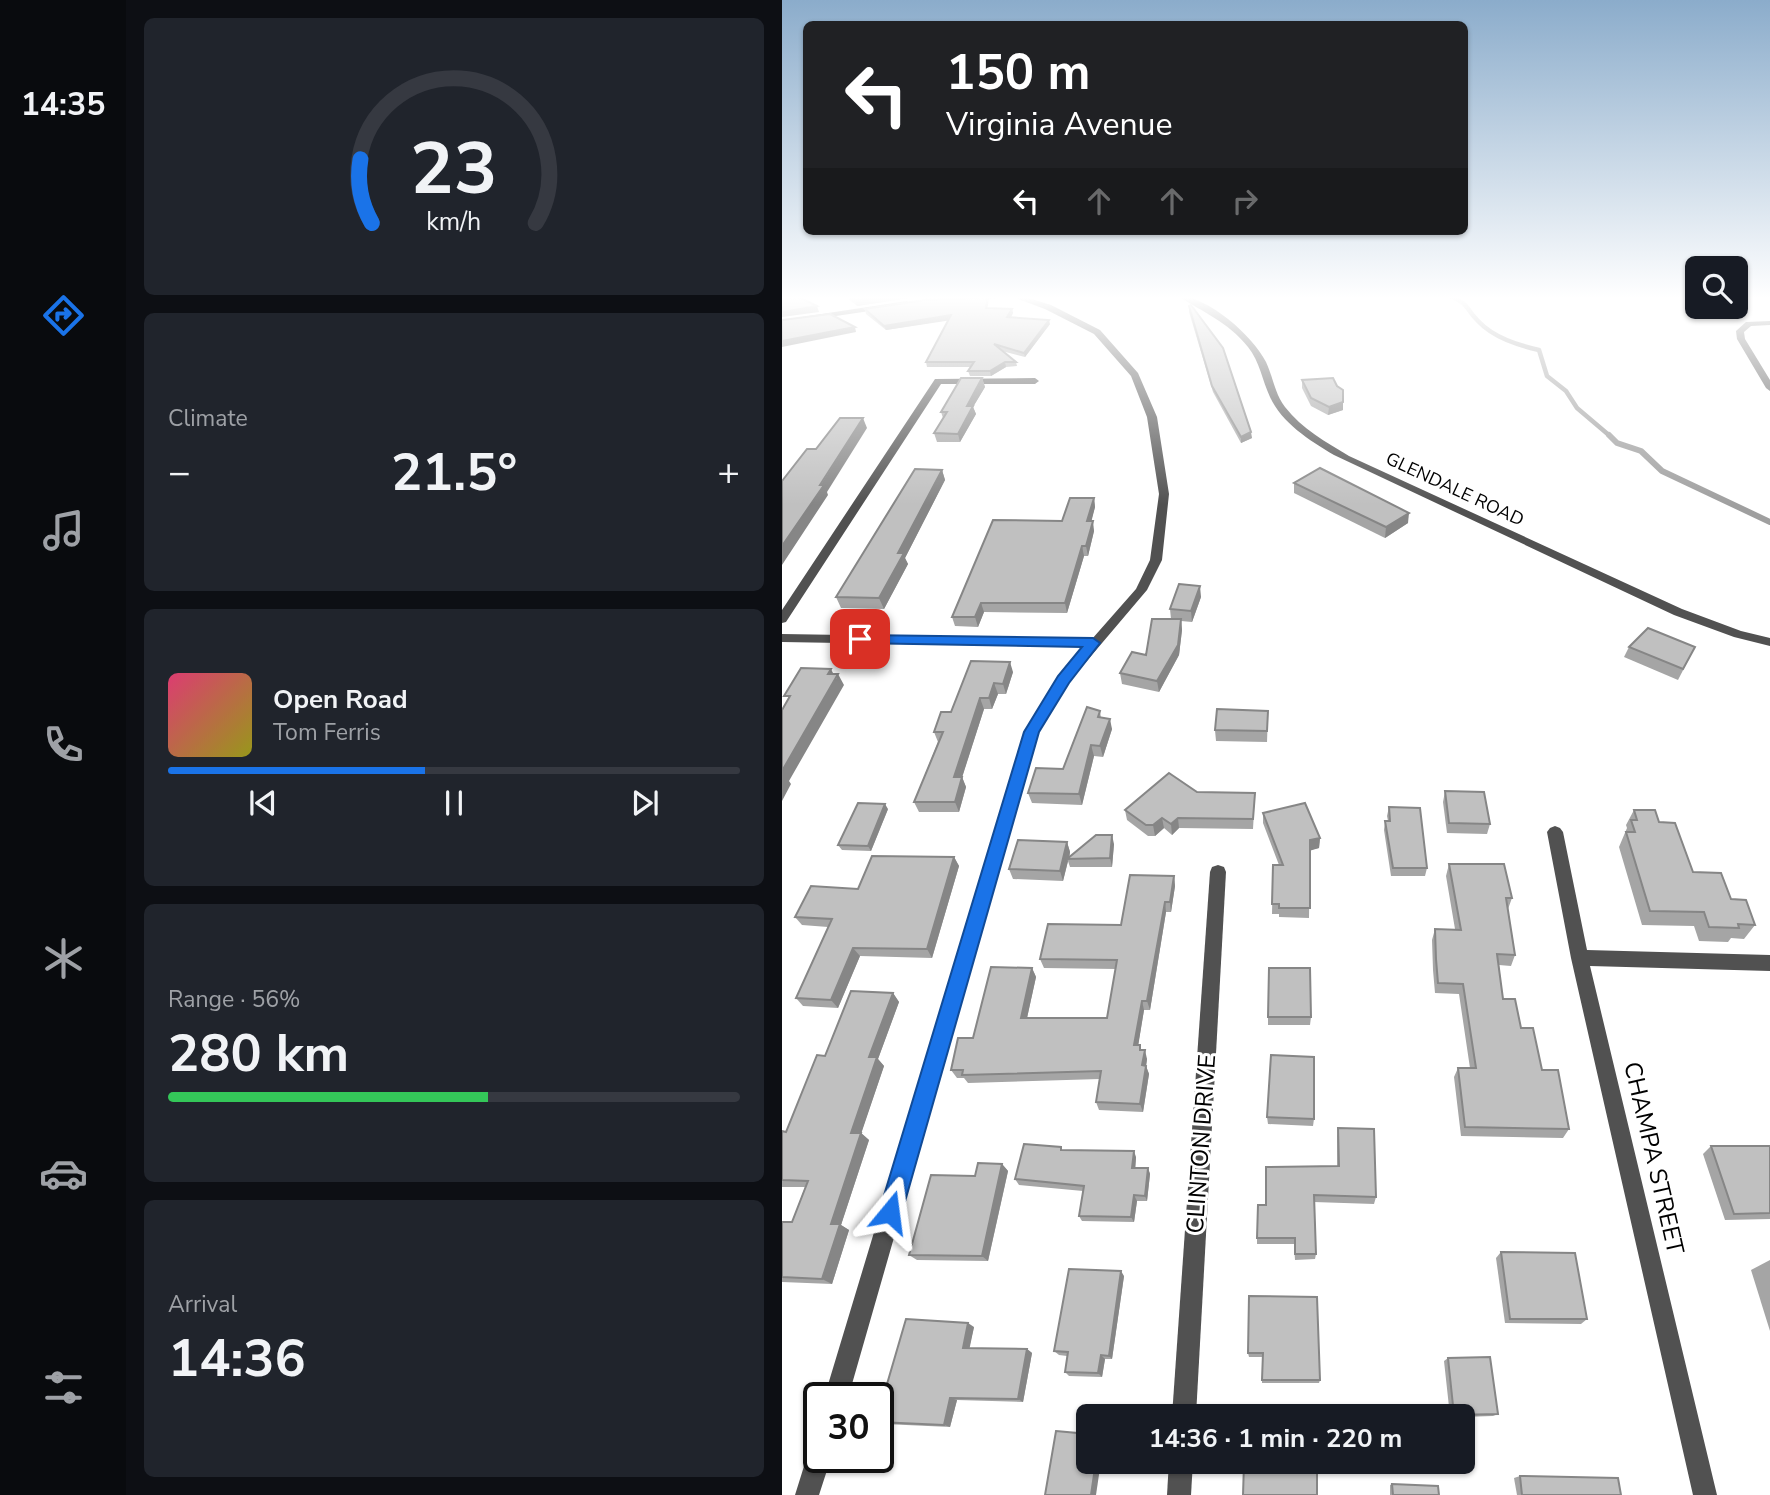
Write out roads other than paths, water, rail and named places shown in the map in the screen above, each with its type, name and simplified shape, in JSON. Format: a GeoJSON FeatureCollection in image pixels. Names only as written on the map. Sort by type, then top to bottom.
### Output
{"type":"FeatureCollection","features":[{"type":"Feature","properties":{"kind":"street"},"geometry":{"type":"LineString","coordinates":[[841,1382],[1032,732],[1064,679],[1141,590],[1156,560],[1164,494],[1152,417],[1135,375],[1127,366]]}},
{"type":"Feature","properties":{"kind":"street","name":"GLENDALE ROAD"},"geometry":{"type":"LineString","coordinates":[[1262,366],[1280,407],[1305,434],[1346,458],[1678,612],[1738,634],[1770,642]]}},
{"type":"Feature","properties":{"kind":"street"},"geometry":{"type":"LineString","coordinates":[[1757,366],[1770,388]]}},
{"type":"Feature","properties":{"kind":"street"},"geometry":{"type":"LineString","coordinates":[[782,619],[938,381],[1035,381]]}},
{"type":"Feature","properties":{"kind":"street"},"geometry":{"type":"LineString","coordinates":[[782,638],[1093,643]]}},
{"type":"Feature","properties":{"kind":"street","name":"CHAMPA STREET"},"geometry":{"type":"LineString","coordinates":[[1555,832],[1580,958],[1705,1495]]}},
{"type":"Feature","properties":{"kind":"street","name":"CLINTON DRIVE"},"geometry":{"type":"LineString","coordinates":[[1185,1404],[1218,872]]}},
{"type":"Feature","properties":{"kind":"street"},"geometry":{"type":"LineString","coordinates":[[1580,958],[1770,963]]}},
{"type":"Feature","properties":{"kind":"street"},"geometry":{"type":"LineString","coordinates":[[807,1495],[814,1473]]}},
{"type":"Feature","properties":{"kind":"street"},"geometry":{"type":"LineString","coordinates":[[1179,1495],[1180,1474]]}},
{"type":"Feature","properties":{"kind":"waterway"},"geometry":{"type":"LineString","coordinates":[[1544,366],[1547,376],[1566,391],[1577,408],[1610,436]]}},
{"type":"Feature","properties":{"kind":"waterway"},"geometry":{"type":"LineString","coordinates":[[1610,436],[1617,443],[1641,451],[1662,471],[1770,522]]}}]}
